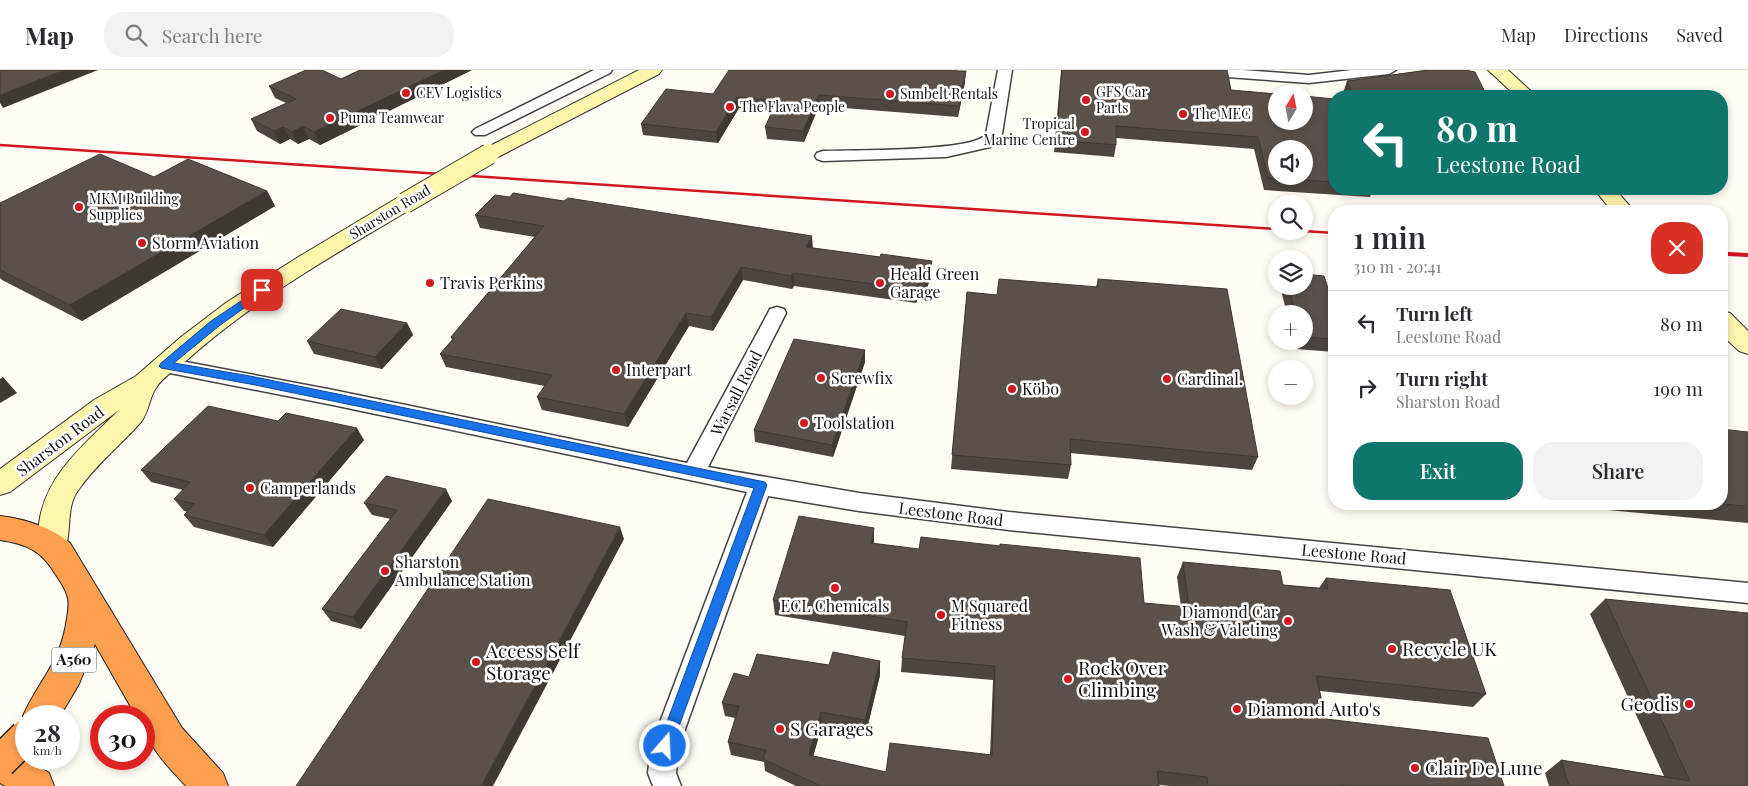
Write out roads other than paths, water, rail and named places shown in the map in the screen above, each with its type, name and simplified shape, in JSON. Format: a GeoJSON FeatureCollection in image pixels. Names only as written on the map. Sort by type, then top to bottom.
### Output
{"type":"FeatureCollection","features":[{"type":"Feature","properties":{"kind":"highway"},"geometry":{"type":"LineString","coordinates":[[0,528],[37,537],[52,545],[58,552],[169,740],[210,786]]}},
{"type":"Feature","properties":{"kind":"highway","name":"A560"},"geometry":{"type":"LineString","coordinates":[[48,705],[70,670],[78,651],[84,621],[84,596]]}},
{"type":"Feature","properties":{"kind":"highway"},"geometry":{"type":"LineString","coordinates":[[15,747],[0,761],[36,786]]}},
{"type":"Feature","properties":{"kind":"main road","name":"Sharston Road"},"geometry":{"type":"LineString","coordinates":[[0,484],[104,407],[155,374],[215,323],[262,290],[404,203],[489,154],[653,70]]}},
{"type":"Feature","properties":{"kind":"main road"},"geometry":{"type":"LineString","coordinates":[[1497,70],[1520,90]]}},
{"type":"Feature","properties":{"kind":"main road"},"geometry":{"type":"LineString","coordinates":[[1609,195],[1617,205]]}},
{"type":"Feature","properties":{"kind":"main road"},"geometry":{"type":"LineString","coordinates":[[1728,326],[1748,345]]}},
{"type":"Feature","properties":{"kind":"main road","name":"Sharston Road"},"geometry":{"type":"LineString","coordinates":[[52,545],[56,508],[62,489],[85,461],[132,414],[155,374]]}},
{"type":"Feature","properties":{"kind":"street"},"geometry":{"type":"LineString","coordinates":[[480,132],[605,70]]}},
{"type":"Feature","properties":{"kind":"street"},"geometry":{"type":"LineString","coordinates":[[823,156],[946,152],[985,144],[991,140],[994,134],[1005,70]]}},
{"type":"Feature","properties":{"kind":"street"},"geometry":{"type":"LineString","coordinates":[[1186,70],[1309,79],[1389,70]]}},
{"type":"Feature","properties":{"kind":"street","name":"Warsall Road"},"geometry":{"type":"LineString","coordinates":[[694,472],[777,313]]}},
{"type":"Feature","properties":{"kind":"street","name":"Leestone Road"},"geometry":{"type":"LineString","coordinates":[[155,374],[250,380],[694,472],[890,507],[1009,521],[1748,593]]}},
{"type":"Feature","properties":{"kind":"street"},"geometry":{"type":"LineString","coordinates":[[666,786],[662,773],[665,746],[761,485]]}},
{"type":"Feature","properties":{"kind":"railway"},"geometry":{"type":"LineString","coordinates":[[0,145],[1268,228]]}},
{"type":"Feature","properties":{"kind":"railway"},"geometry":{"type":"LineString","coordinates":[[1313,232],[1328,233]]}},
{"type":"Feature","properties":{"kind":"railway"},"geometry":{"type":"LineString","coordinates":[[1728,254],[1740,255]]}},
{"type":"Feature","properties":{"kind":"railway"},"geometry":{"type":"LineString","coordinates":[[1728,254],[1740,255]]}},
{"type":"Feature","properties":{"kind":"railway"},"geometry":{"type":"LineString","coordinates":[[1740,255],[1748,255]]}},
{"type":"Feature","properties":{"kind":"railway"},"geometry":{"type":"LineString","coordinates":[[1740,255],[1745,255]]}},
{"type":"Feature","properties":{"kind":"place","name":"CEV Logistics"},"geometry":{"type":"Point","coordinates":[406,93]}},
{"type":"Feature","properties":{"kind":"place","name":"Sunbelt Rentals"},"geometry":{"type":"Point","coordinates":[890,94]}},
{"type":"Feature","properties":{"kind":"place","name":"GFS Car Parts"},"geometry":{"type":"Point","coordinates":[1086,100]}},
{"type":"Feature","properties":{"kind":"place","name":"The Flava People"},"geometry":{"type":"Point","coordinates":[730,107]}},
{"type":"Feature","properties":{"kind":"place","name":"The MEC"},"geometry":{"type":"Point","coordinates":[1183,114]}},
{"type":"Feature","properties":{"kind":"place","name":"Puma Teamwear"},"geometry":{"type":"Point","coordinates":[330,118]}},
{"type":"Feature","properties":{"kind":"place","name":"Tropical Marine Centre"},"geometry":{"type":"Point","coordinates":[1085,132]}},
{"type":"Feature","properties":{"kind":"place","name":"MKM Building Supplies"},"geometry":{"type":"Point","coordinates":[79,207]}},
{"type":"Feature","properties":{"kind":"place","name":"Storm Aviation"},"geometry":{"type":"Point","coordinates":[142,243]}},
{"type":"Feature","properties":{"kind":"place","name":"Travis Perkins"},"geometry":{"type":"Point","coordinates":[430,283]}},
{"type":"Feature","properties":{"kind":"place","name":"Heald Green Garage"},"geometry":{"type":"Point","coordinates":[880,283]}},
{"type":"Feature","properties":{"kind":"place","name":"Interpart"},"geometry":{"type":"Point","coordinates":[616,370]}},
{"type":"Feature","properties":{"kind":"place","name":"Screwfix"},"geometry":{"type":"Point","coordinates":[821,378]}},
{"type":"Feature","properties":{"kind":"place","name":"Cardinal."},"geometry":{"type":"Point","coordinates":[1167,379]}},
{"type":"Feature","properties":{"kind":"place","name":"Köbo"},"geometry":{"type":"Point","coordinates":[1012,389]}},
{"type":"Feature","properties":{"kind":"place","name":"Toolstation"},"geometry":{"type":"Point","coordinates":[804,423]}},
{"type":"Feature","properties":{"kind":"place","name":"Camperlands"},"geometry":{"type":"Point","coordinates":[250,488]}},
{"type":"Feature","properties":{"kind":"place","name":"Sharston Ambulance Station"},"geometry":{"type":"Point","coordinates":[385,571]}},
{"type":"Feature","properties":{"kind":"place","name":"ECL Chemicals"},"geometry":{"type":"Point","coordinates":[835,588]}},
{"type":"Feature","properties":{"kind":"place","name":"M Squared Fitness"},"geometry":{"type":"Point","coordinates":[941,615]}},
{"type":"Feature","properties":{"kind":"place","name":"Diamond Car Wash & Valeting"},"geometry":{"type":"Point","coordinates":[1288,621]}},
{"type":"Feature","properties":{"kind":"place","name":"Recycle UK"},"geometry":{"type":"Point","coordinates":[1392,649]}},
{"type":"Feature","properties":{"kind":"place","name":"Access Self Storage"},"geometry":{"type":"Point","coordinates":[476,662]}},
{"type":"Feature","properties":{"kind":"place","name":"Rock Over Climbing"},"geometry":{"type":"Point","coordinates":[1068,679]}},
{"type":"Feature","properties":{"kind":"place","name":"Geodis"},"geometry":{"type":"Point","coordinates":[1689,704]}},
{"type":"Feature","properties":{"kind":"place","name":"Diamond Auto's"},"geometry":{"type":"Point","coordinates":[1237,709]}},
{"type":"Feature","properties":{"kind":"place","name":"S Garages"},"geometry":{"type":"Point","coordinates":[780,729]}},
{"type":"Feature","properties":{"kind":"place","name":"Clair De Lune"},"geometry":{"type":"Point","coordinates":[1415,768]}}]}
